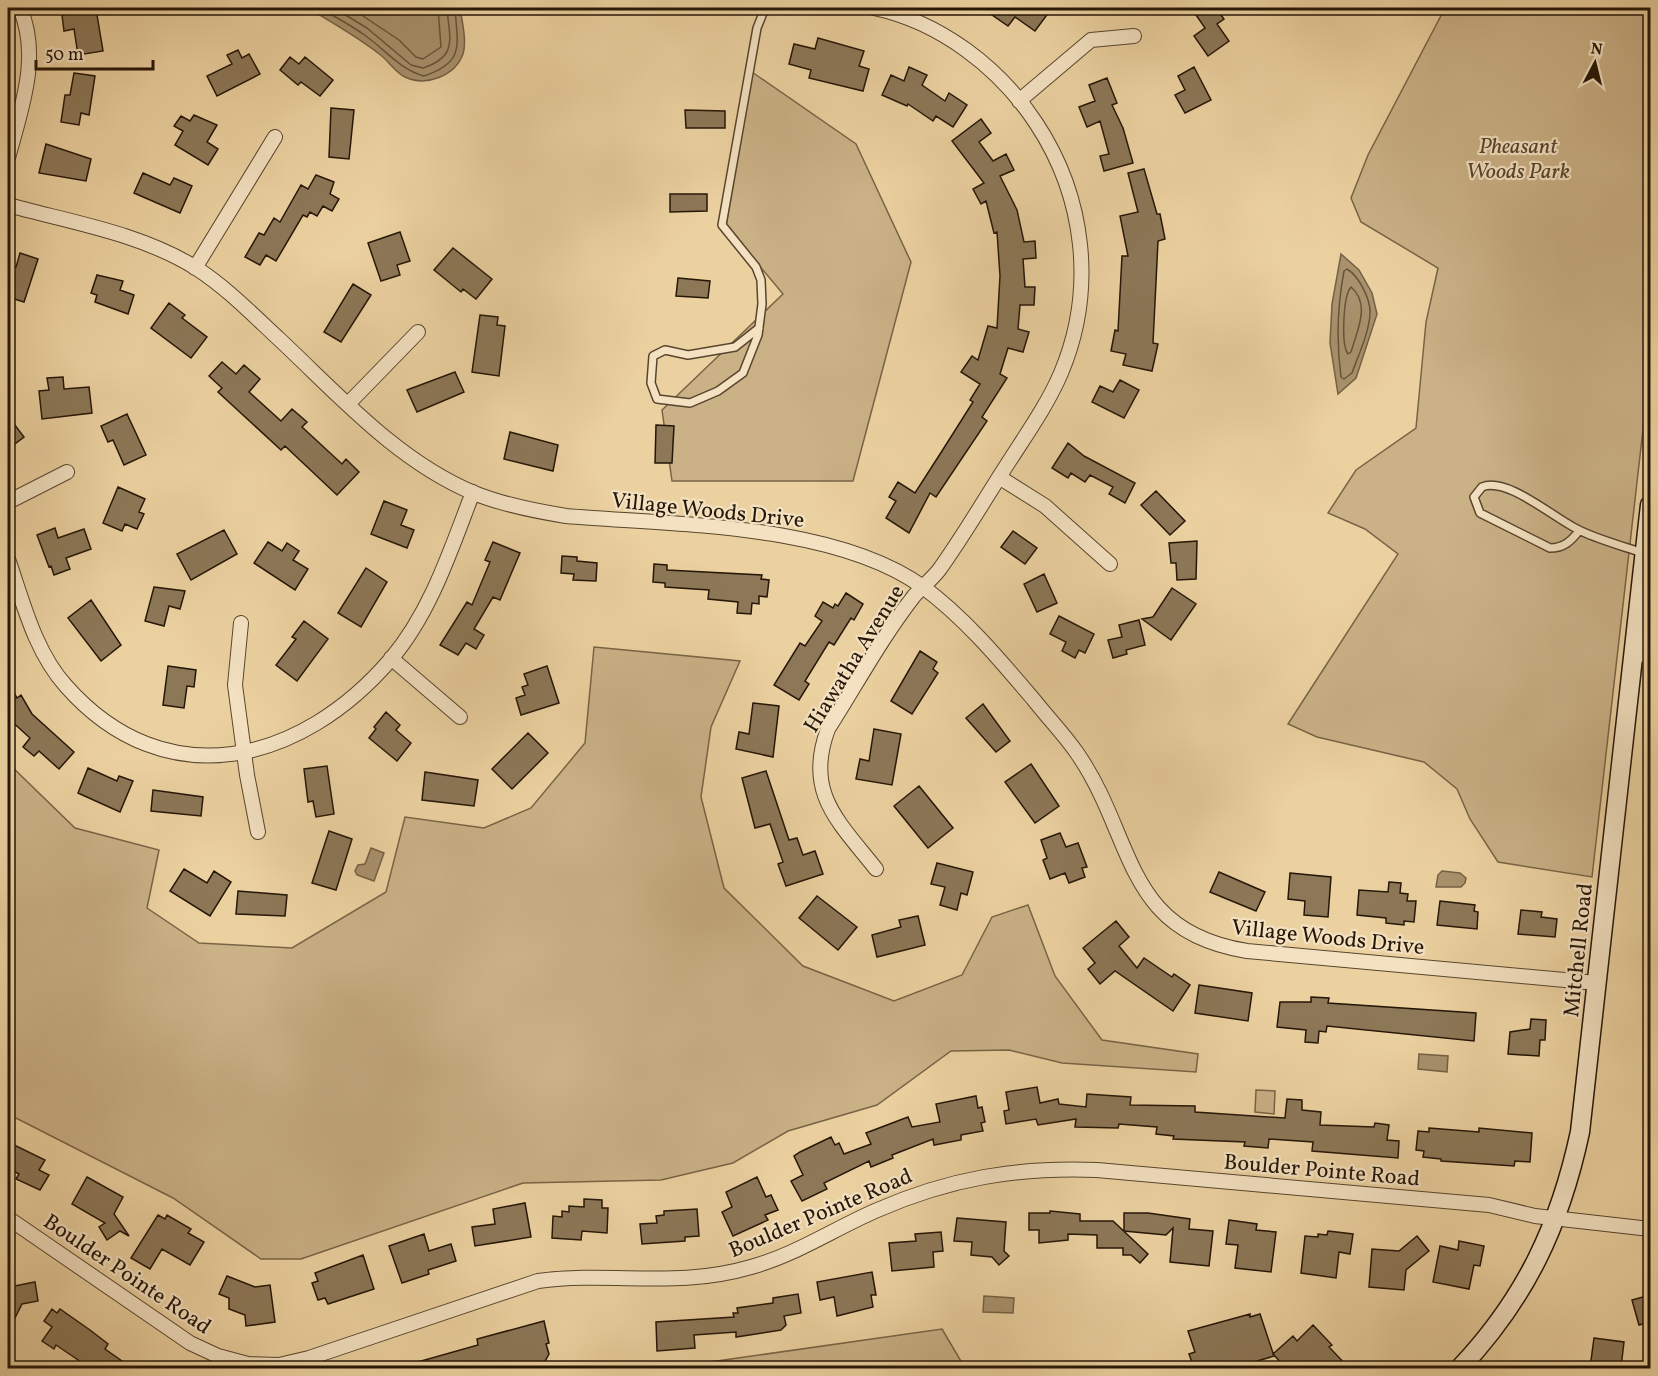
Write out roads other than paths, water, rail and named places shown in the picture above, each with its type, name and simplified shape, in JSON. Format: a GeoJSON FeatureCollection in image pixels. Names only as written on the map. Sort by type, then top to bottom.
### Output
{"type":"FeatureCollection","features":[{"type":"Feature","properties":{"kind":"main road","name":"Mitchell Road"},"geometry":{"type":"LineString","coordinates":[[1460,1368],[1491,1335],[1518,1296],[1557,1218],[1570,1180],[1580,1132],[1597,983],[1642,654],[1645,554],[1649,533],[1650,505]]}},
{"type":"Feature","properties":{"kind":"street"},"geometry":{"type":"LineString","coordinates":[[8,158],[27,88],[30,65],[29,39],[20,8]]}},
{"type":"Feature","properties":{"kind":"street","name":"Hiawatha Avenue"},"geometry":{"type":"LineString","coordinates":[[874,8],[930,28],[966,49],[999,77],[1019,101],[1050,145],[1067,184],[1079,225],[1082,267],[1072,338],[1061,372],[1042,410],[938,571],[922,587],[828,729],[821,747],[818,766],[820,787],[828,807],[876,869]]}},
{"type":"Feature","properties":{"kind":"street"},"geometry":{"type":"LineString","coordinates":[[1019,101],[1091,40],[1134,36]]}},
{"type":"Feature","properties":{"kind":"street"},"geometry":{"type":"LineString","coordinates":[[195,268],[275,137]]}},
{"type":"Feature","properties":{"kind":"street","name":"Village Woods Drive"},"geometry":{"type":"LineString","coordinates":[[8,205],[140,242],[195,268],[237,300],[348,404],[416,460],[473,492],[534,511],[566,516],[765,533],[811,541],[856,554],[922,587],[991,650],[1076,752],[1093,777],[1134,872],[1148,897],[1168,918],[1191,935],[1218,946],[1247,951],[1597,983]]}},
{"type":"Feature","properties":{"kind":"street"},"geometry":{"type":"LineString","coordinates":[[348,404],[418,332]]}},
{"type":"Feature","properties":{"kind":"street"},"geometry":{"type":"LineString","coordinates":[[8,502],[67,472]]}},
{"type":"Feature","properties":{"kind":"street"},"geometry":{"type":"LineString","coordinates":[[999,477],[1045,506],[1110,564]]}},
{"type":"Feature","properties":{"kind":"street"},"geometry":{"type":"LineString","coordinates":[[8,559],[31,626],[46,659],[66,686],[93,711],[123,732],[155,746],[191,754],[226,757],[288,739],[316,725],[391,658],[430,596],[473,492]]}},
{"type":"Feature","properties":{"kind":"street"},"geometry":{"type":"LineString","coordinates":[[241,623],[235,685],[258,832]]}},
{"type":"Feature","properties":{"kind":"street"},"geometry":{"type":"LineString","coordinates":[[391,658],[460,717]]}},
{"type":"Feature","properties":{"kind":"street","name":"Boulder Pointe Road"},"geometry":{"type":"LineString","coordinates":[[8,1218],[189,1343],[233,1365],[279,1365],[309,1358],[538,1281],[574,1276],[670,1281],[712,1277],[752,1267],[918,1193],[962,1180],[1006,1172],[1052,1168],[1097,1170],[1490,1205],[1557,1218],[1650,1229]]}},
{"type":"Feature","properties":{"kind":"lane"},"geometry":{"type":"LineString","coordinates":[[759,328],[735,347],[688,355],[665,350],[652,356],[651,383],[657,399],[690,403],[718,391],[744,373],[759,328],[762,304],[759,274],[722,225],[757,28],[765,8]]}},
{"type":"Feature","properties":{"kind":"lane"},"geometry":{"type":"LineString","coordinates":[[1579,531],[1559,548],[1550,548],[1480,513],[1474,497],[1482,487],[1497,484],[1555,514],[1579,531],[1645,554]]}},
{"type":"Feature","properties":{"kind":"water"},"geometry":{"type":"Polygon","coordinates":[[[308,8],[460,8],[464,37],[463,54],[459,62],[447,74],[430,80],[413,80],[402,75],[361,41],[308,8]]]}},
{"type":"Feature","properties":{"kind":"water"},"geometry":{"type":"Polygon","coordinates":[[[1341,254],[1359,270],[1372,293],[1377,314],[1356,378],[1338,394],[1330,343],[1332,304],[1341,254]]]}},
{"type":"Feature","properties":{"kind":"water"},"geometry":{"type":"Polygon","coordinates":[[[371,848],[384,853],[374,881],[357,875],[355,871],[358,865],[365,864],[371,848]]]}},
{"type":"Feature","properties":{"kind":"water"},"geometry":{"type":"Polygon","coordinates":[[[1442,871],[1460,873],[1466,878],[1465,883],[1461,887],[1436,887],[1438,875],[1442,871]]]}},
{"type":"Feature","properties":{"kind":"water"},"geometry":{"type":"Polygon","coordinates":[[[1419,1054],[1448,1056],[1447,1072],[1418,1069],[1419,1054]]]}},
{"type":"Feature","properties":{"kind":"water"},"geometry":{"type":"Polygon","coordinates":[[[984,1296],[1014,1298],[1013,1313],[983,1312],[984,1296]]]}},
{"type":"Feature","properties":{"kind":"park label","name":"Pheasant Woods Park"},"geometry":{"type":"Point","coordinates":[1518,158]}}]}
